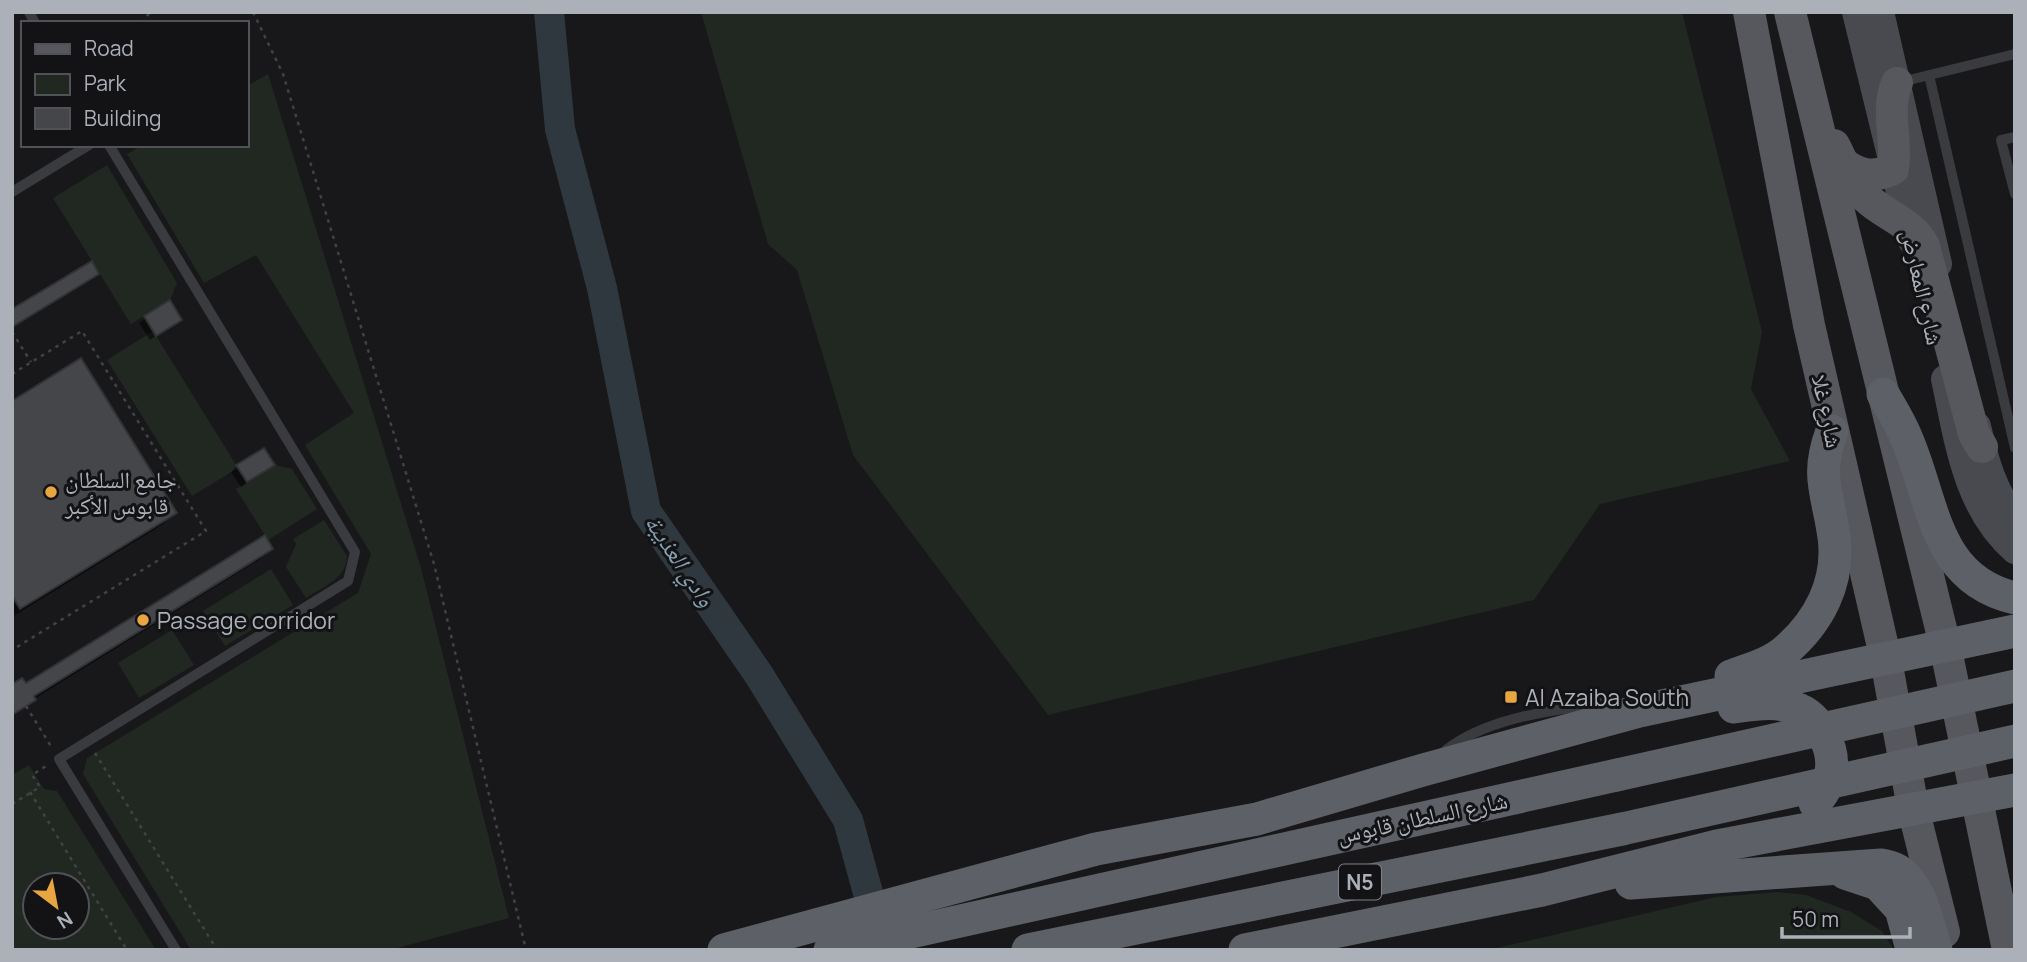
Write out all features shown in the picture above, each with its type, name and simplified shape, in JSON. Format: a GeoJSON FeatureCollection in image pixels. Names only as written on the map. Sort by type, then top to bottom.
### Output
{"type":"FeatureCollection","features":[{"type":"Feature","properties":{"kind":"highway"},"geometry":{"type":"LineString","coordinates":[[1883,394],[1907,438],[1932,516],[1946,546],[1959,565],[1975,580],[1989,589],[2015,598]]}},
{"type":"Feature","properties":{"kind":"highway"},"geometry":{"type":"LineString","coordinates":[[1677,702],[1784,652],[1820,611],[1830,588],[1836,563],[1834,536],[1822,476],[1824,453],[1832,431]]}},
{"type":"Feature","properties":{"kind":"highway"},"geometry":{"type":"LineString","coordinates":[[730,948],[1096,849],[1257,819],[1639,711],[2015,631]]}},
{"type":"Feature","properties":{"kind":"highway","name":"شارع السلطان قابوس"},"geometry":{"type":"LineString","coordinates":[[831,950],[2015,686]]}},
{"type":"Feature","properties":{"kind":"highway"},"geometry":{"type":"LineString","coordinates":[[1555,734],[1600,732],[1763,703],[1801,710],[1821,729],[1831,748],[1833,767],[1821,796],[1798,818],[1717,846]]}},
{"type":"Feature","properties":{"kind":"highway","name":"N5"},"geometry":{"type":"LineString","coordinates":[[1028,950],[1622,829],[2015,741]]}},
{"type":"Feature","properties":{"kind":"highway"},"geometry":{"type":"LineString","coordinates":[[1245,950],[1542,890],[1717,846],[2015,790]]}},
{"type":"Feature","properties":{"kind":"highway"},"geometry":{"type":"LineString","coordinates":[[1542,890],[1875,863],[1898,871],[1913,887],[1936,950]]}},
{"type":"Feature","properties":{"kind":"highway"},"geometry":{"type":"LineString","coordinates":[[1804,869],[1851,873],[1878,884],[1901,909],[1912,950]]}},
{"type":"Feature","properties":{"kind":"highway"},"geometry":{"type":"LineString","coordinates":[[1299,950],[1394,920]]}},
{"type":"Feature","properties":{"kind":"main road","name":"شارع غلا"},"geometry":{"type":"LineString","coordinates":[[1749,12],[1806,312],[1886,660],[1913,808],[1949,950]]}},
{"type":"Feature","properties":{"kind":"main road"},"geometry":{"type":"LineString","coordinates":[[1790,12],[1945,645],[2008,950]]}},
{"type":"Feature","properties":{"kind":"main road"},"geometry":{"type":"LineString","coordinates":[[1844,164],[1870,176],[1881,175],[1893,169],[1895,141],[1890,109],[1897,83],[1883,70],[1868,30],[1871,14]]}},
{"type":"Feature","properties":{"kind":"main road","name":"شارع المعارض"},"geometry":{"type":"LineString","coordinates":[[1871,14],[1893,169],[1972,488],[1982,512],[1998,536],[2015,550]]}},
{"type":"Feature","properties":{"kind":"main road","name":"شارع المعارض"},"geometry":{"type":"LineString","coordinates":[[1897,83],[1989,477],[2000,500],[2015,519]]}},
{"type":"Feature","properties":{"kind":"main road"},"geometry":{"type":"LineString","coordinates":[[1812,104],[1856,186],[1867,200],[1918,233],[1924,246],[1974,434],[1982,447]]}},
{"type":"Feature","properties":{"kind":"lane"},"geometry":{"type":"LineString","coordinates":[[1897,83],[2015,54]]}},
{"type":"Feature","properties":{"kind":"lane"},"geometry":{"type":"LineString","coordinates":[[1929,75],[2015,448]]}},
{"type":"Feature","properties":{"kind":"lane"},"geometry":{"type":"LineString","coordinates":[[2015,137],[2001,140],[2015,194]]}},
{"type":"Feature","properties":{"kind":"lane"},"geometry":{"type":"LineString","coordinates":[[12,192],[86,147]]}},
{"type":"Feature","properties":{"kind":"lane"},"geometry":{"type":"LineString","coordinates":[[110,147],[355,552],[348,581],[59,759],[176,950]]}},
{"type":"Feature","properties":{"kind":"lane"},"geometry":{"type":"LineString","coordinates":[[1423,770],[1450,747],[1492,726],[1539,713],[1610,702],[1639,711]]}},
{"type":"Feature","properties":{"kind":"path"},"geometry":{"type":"LineString","coordinates":[[253,12],[283,74],[434,564],[526,950]]}},
{"type":"Feature","properties":{"kind":"path"},"geometry":{"type":"LineString","coordinates":[[12,374],[82,331],[206,530],[12,650]]}},
{"type":"Feature","properties":{"kind":"path"},"geometry":{"type":"LineString","coordinates":[[12,332],[31,362]]}},
{"type":"Feature","properties":{"kind":"path"},"geometry":{"type":"LineString","coordinates":[[12,804],[40,787],[32,775],[59,759],[26,706]]}},
{"type":"Feature","properties":{"kind":"path"},"geometry":{"type":"LineString","coordinates":[[88,741],[217,950]]}},
{"type":"Feature","properties":{"kind":"path"},"geometry":{"type":"LineString","coordinates":[[30,792],[127,950]]}},
{"type":"Feature","properties":{"kind":"green space"},"geometry":{"type":"Polygon","coordinates":[[[701,12],[1682,12],[1762,332],[1751,389],[1790,461],[1600,504],[1534,600],[1048,715],[853,455],[797,270],[768,244],[701,12]]]}},
{"type":"Feature","properties":{"kind":"green space"},"geometry":{"type":"Polygon","coordinates":[[[268,74],[421,568],[509,918],[390,950],[191,950],[83,774],[87,758],[358,593],[371,554],[305,445],[354,413],[256,255],[204,283],[127,154],[139,147],[248,147],[248,85],[268,74]]]}},
{"type":"Feature","properties":{"kind":"green space"},"geometry":{"type":"Polygon","coordinates":[[[107,165],[177,283],[170,300],[131,324],[53,198],[107,165]]]}},
{"type":"Feature","properties":{"kind":"green space"},"geometry":{"type":"Polygon","coordinates":[[[153,331],[238,468],[192,496],[107,360],[153,331]]]}},
{"type":"Feature","properties":{"kind":"green space"},"geometry":{"type":"Polygon","coordinates":[[[275,465],[292,469],[317,509],[268,540],[236,489],[275,465]]]}},
{"type":"Feature","properties":{"kind":"green space"},"geometry":{"type":"Polygon","coordinates":[[[324,520],[347,556],[346,564],[332,582],[306,598],[286,567],[296,544],[293,539],[324,520]]]}},
{"type":"Feature","properties":{"kind":"green space"},"geometry":{"type":"Polygon","coordinates":[[[271,569],[293,605],[225,646],[203,611],[271,569]]]}},
{"type":"Feature","properties":{"kind":"green space"},"geometry":{"type":"Polygon","coordinates":[[[172,630],[194,665],[139,698],[118,663],[172,630]]]}},
{"type":"Feature","properties":{"kind":"green space"},"geometry":{"type":"Polygon","coordinates":[[[29,765],[44,789],[57,791],[156,950],[12,950],[12,775],[29,765]]]}},
{"type":"Feature","properties":{"kind":"green space"},"geometry":{"type":"Polygon","coordinates":[[[1778,892],[1806,895],[1851,912],[1882,931],[1894,950],[1488,950],[1716,897],[1778,892]]]}},
{"type":"Feature","properties":{"kind":"building"},"geometry":{"type":"Polygon","coordinates":[[[92,261],[99,274],[12,327],[12,309],[92,261]]]}},
{"type":"Feature","properties":{"kind":"building"},"geometry":{"type":"Polygon","coordinates":[[[170,300],[182,320],[156,336],[144,316],[170,300]]]}},
{"type":"Feature","properties":{"kind":"building"},"geometry":{"type":"Polygon","coordinates":[[[81,358],[177,513],[20,609],[12,596],[12,401],[81,358]]]}},
{"type":"Feature","properties":{"kind":"building"},"geometry":{"type":"Polygon","coordinates":[[[264,448],[275,465],[247,482],[236,465],[264,448]]]}},
{"type":"Feature","properties":{"kind":"building","name":"Passage corridor"},"geometry":{"type":"Polygon","coordinates":[[[265,535],[273,549],[34,696],[36,700],[12,715],[12,684],[22,678],[26,683],[265,535]]]}},
{"type":"Feature","properties":{"kind":"waterway","name":"وادي العذيبة"},"geometry":{"type":"LineString","coordinates":[[549,12],[560,129],[602,288],[646,511],[759,675],[848,820],[879,933]]}},
{"type":"Feature","properties":{"kind":"place","name":"جامع السلطان قابوس الأكبر"},"geometry":{"type":"Point","coordinates":[51,492]}},
{"type":"Feature","properties":{"kind":"place","name":"Passage corridor"},"geometry":{"type":"Point","coordinates":[143,620]}},
{"type":"Feature","properties":{"kind":"place","name":"Al Azaiba South"},"geometry":{"type":"Point","coordinates":[1511,697]}}]}
